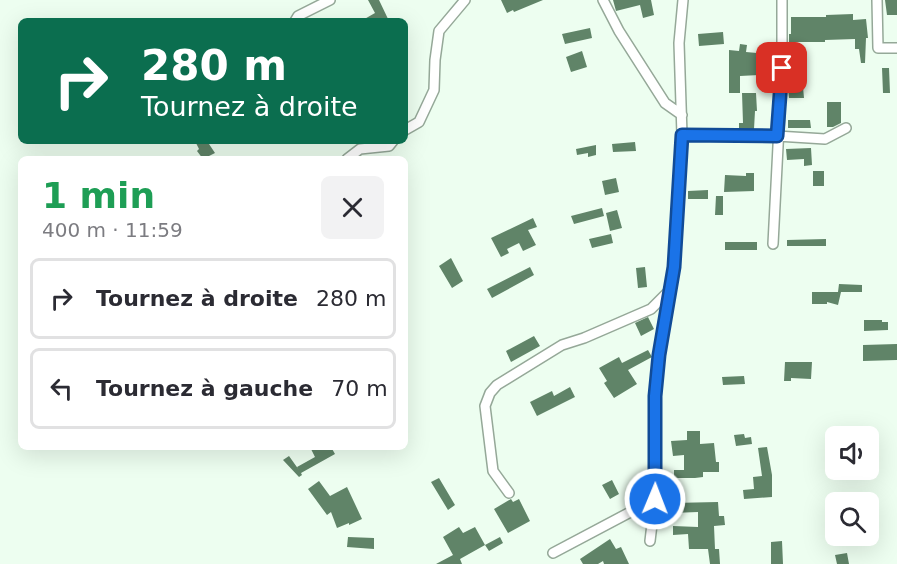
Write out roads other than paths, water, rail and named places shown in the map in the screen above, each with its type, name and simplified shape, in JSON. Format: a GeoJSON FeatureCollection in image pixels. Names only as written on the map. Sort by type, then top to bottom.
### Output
{"type":"FeatureCollection","features":[{"type":"Feature","properties":{"kind":"street"},"geometry":{"type":"LineString","coordinates":[[297,18],[330,0]]}},
{"type":"Feature","properties":{"kind":"street"},"geometry":{"type":"LineString","coordinates":[[408,128],[419,122],[434,90],[439,31],[449,16],[465,0]]}},
{"type":"Feature","properties":{"kind":"street"},"geometry":{"type":"LineString","coordinates":[[603,0],[619,31],[665,103],[682,115]]}},
{"type":"Feature","properties":{"kind":"street"},"geometry":{"type":"LineString","coordinates":[[650,541],[655,499],[655,396],[659,355],[674,267],[682,135],[680,43],[683,0]]}},
{"type":"Feature","properties":{"kind":"street"},"geometry":{"type":"LineString","coordinates":[[773,244],[782,68],[782,0]]}},
{"type":"Feature","properties":{"kind":"street"},"geometry":{"type":"LineString","coordinates":[[877,0],[878,48],[897,48]]}},
{"type":"Feature","properties":{"kind":"street"},"geometry":{"type":"LineString","coordinates":[[682,135],[825,139],[846,128]]}},
{"type":"Feature","properties":{"kind":"street"},"geometry":{"type":"LineString","coordinates":[[351,156],[360,149],[391,144]]}},
{"type":"Feature","properties":{"kind":"street"},"geometry":{"type":"LineString","coordinates":[[509,493],[493,471],[484,405],[490,393],[497,385],[562,345],[651,309],[670,290]]}},
{"type":"Feature","properties":{"kind":"street"},"geometry":{"type":"LineString","coordinates":[[554,553],[655,499]]}}]}
